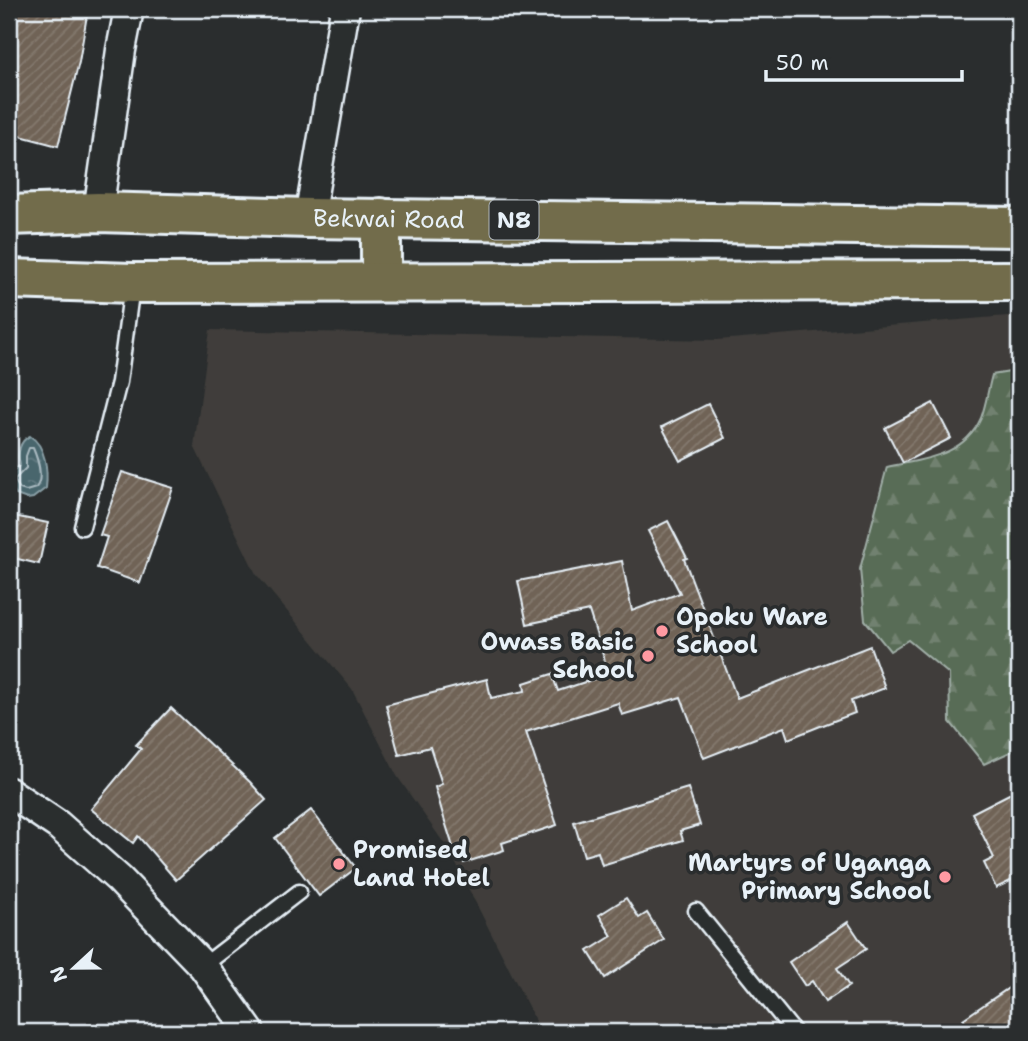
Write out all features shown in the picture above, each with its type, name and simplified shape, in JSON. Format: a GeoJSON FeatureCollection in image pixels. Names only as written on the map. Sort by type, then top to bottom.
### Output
{"type":"FeatureCollection","features":[{"type":"Feature","properties":{"kind":"highway","name":"Bekwai Road"},"geometry":{"type":"LineString","coordinates":[[9,215],[98,212],[309,218],[1019,227]]}},
{"type":"Feature","properties":{"kind":"highway"},"geometry":{"type":"LineString","coordinates":[[381,219],[381,282]]}},
{"type":"Feature","properties":{"kind":"highway"},"geometry":{"type":"LineString","coordinates":[[9,279],[132,283],[1019,281]]}},
{"type":"Feature","properties":{"kind":"street"},"geometry":{"type":"LineString","coordinates":[[98,212],[129,9]]}},
{"type":"Feature","properties":{"kind":"street"},"geometry":{"type":"LineString","coordinates":[[309,218],[345,9]]}},
{"type":"Feature","properties":{"kind":"street"},"geometry":{"type":"LineString","coordinates":[[9,792],[58,825],[119,879],[203,966],[250,1032]]}},
{"type":"Feature","properties":{"kind":"lane"},"geometry":{"type":"LineString","coordinates":[[82,527],[119,382],[132,283]]}},
{"type":"Feature","properties":{"kind":"lane"},"geometry":{"type":"LineString","coordinates":[[203,966],[299,892]]}},
{"type":"Feature","properties":{"kind":"lane"},"geometry":{"type":"LineString","coordinates":[[696,911],[794,1032]]}},
{"type":"Feature","properties":{"kind":"shaded area","name":"Opoku Ware School"},"geometry":{"type":"Polygon","coordinates":[[[1019,315],[1019,1032],[541,1032],[450,852],[397,776],[352,689],[256,574],[194,446],[210,330],[717,340],[1019,315]]]}},
{"type":"Feature","properties":{"kind":"green space"},"geometry":{"type":"Polygon","coordinates":[[[1019,371],[1019,748],[984,764],[950,722],[949,674],[908,640],[890,651],[865,620],[860,569],[887,467],[941,454],[964,441],[981,418],[992,375],[1019,371]]]}},
{"type":"Feature","properties":{"kind":"water"},"geometry":{"type":"Polygon","coordinates":[[[30,436],[43,452],[47,481],[46,488],[33,498],[27,499],[16,495],[9,480],[20,465],[21,444],[30,436]]]}},
{"type":"Feature","properties":{"kind":"building"},"geometry":{"type":"Polygon","coordinates":[[[9,9],[88,9],[79,62],[58,146],[9,133],[9,9]]]}},
{"type":"Feature","properties":{"kind":"building"},"geometry":{"type":"Polygon","coordinates":[[[933,403],[951,438],[903,463],[885,428],[933,403]]]}},
{"type":"Feature","properties":{"kind":"building"},"geometry":{"type":"Polygon","coordinates":[[[708,404],[725,438],[680,461],[662,427],[708,404]]]}},
{"type":"Feature","properties":{"kind":"building"},"geometry":{"type":"Polygon","coordinates":[[[122,472],[173,488],[140,583],[97,568],[107,537],[100,535],[122,472]]]}},
{"type":"Feature","properties":{"kind":"building"},"geometry":{"type":"Polygon","coordinates":[[[9,515],[48,523],[39,564],[9,557],[9,515]]]}},
{"type":"Feature","properties":{"kind":"building"},"geometry":{"type":"Polygon","coordinates":[[[668,521],[687,558],[684,559],[737,698],[870,646],[885,688],[851,701],[855,713],[788,739],[784,727],[704,758],[681,697],[622,715],[618,703],[526,732],[557,825],[502,843],[504,850],[464,863],[460,849],[454,850],[443,815],[435,787],[442,784],[430,747],[399,755],[386,705],[487,679],[491,698],[525,691],[524,683],[552,674],[558,691],[609,674],[589,611],[527,624],[518,581],[622,561],[632,611],[680,593],[648,531],[668,521]]]}},
{"type":"Feature","properties":{"kind":"building"},"geometry":{"type":"Polygon","coordinates":[[[171,708],[266,800],[176,880],[138,836],[133,843],[91,809],[141,749],[136,745],[171,708]]]}},
{"type":"Feature","properties":{"kind":"building"},"geometry":{"type":"Polygon","coordinates":[[[688,788],[700,825],[680,831],[683,840],[602,865],[598,852],[584,856],[574,822],[688,788]]]}},
{"type":"Feature","properties":{"kind":"building"},"geometry":{"type":"Polygon","coordinates":[[[1019,789],[1019,877],[996,888],[984,863],[994,858],[972,813],[1019,789]]]}},
{"type":"Feature","properties":{"kind":"building"},"geometry":{"type":"Polygon","coordinates":[[[311,810],[356,868],[319,896],[275,838],[311,810]]]}},
{"type":"Feature","properties":{"kind":"building"},"geometry":{"type":"Polygon","coordinates":[[[626,898],[639,918],[647,913],[664,940],[605,978],[588,951],[612,936],[599,915],[626,898]]]}},
{"type":"Feature","properties":{"kind":"building"},"geometry":{"type":"Polygon","coordinates":[[[848,922],[866,949],[837,968],[849,986],[825,1002],[812,981],[805,986],[789,962],[848,922]]]}},
{"type":"Feature","properties":{"kind":"building"},"geometry":{"type":"Polygon","coordinates":[[[1019,981],[1019,1032],[972,1032],[963,1019],[1019,981]]]}},
{"type":"Feature","properties":{"kind":"place","name":"Opoku Ware School"},"geometry":{"type":"Point","coordinates":[662,631]}},
{"type":"Feature","properties":{"kind":"place","name":"Owass Basic School"},"geometry":{"type":"Point","coordinates":[648,656]}},
{"type":"Feature","properties":{"kind":"place","name":"Promised Land Hotel"},"geometry":{"type":"Point","coordinates":[339,864]}},
{"type":"Feature","properties":{"kind":"place","name":"Martyrs of Uganga Primary School"},"geometry":{"type":"Point","coordinates":[945,877]}}]}
